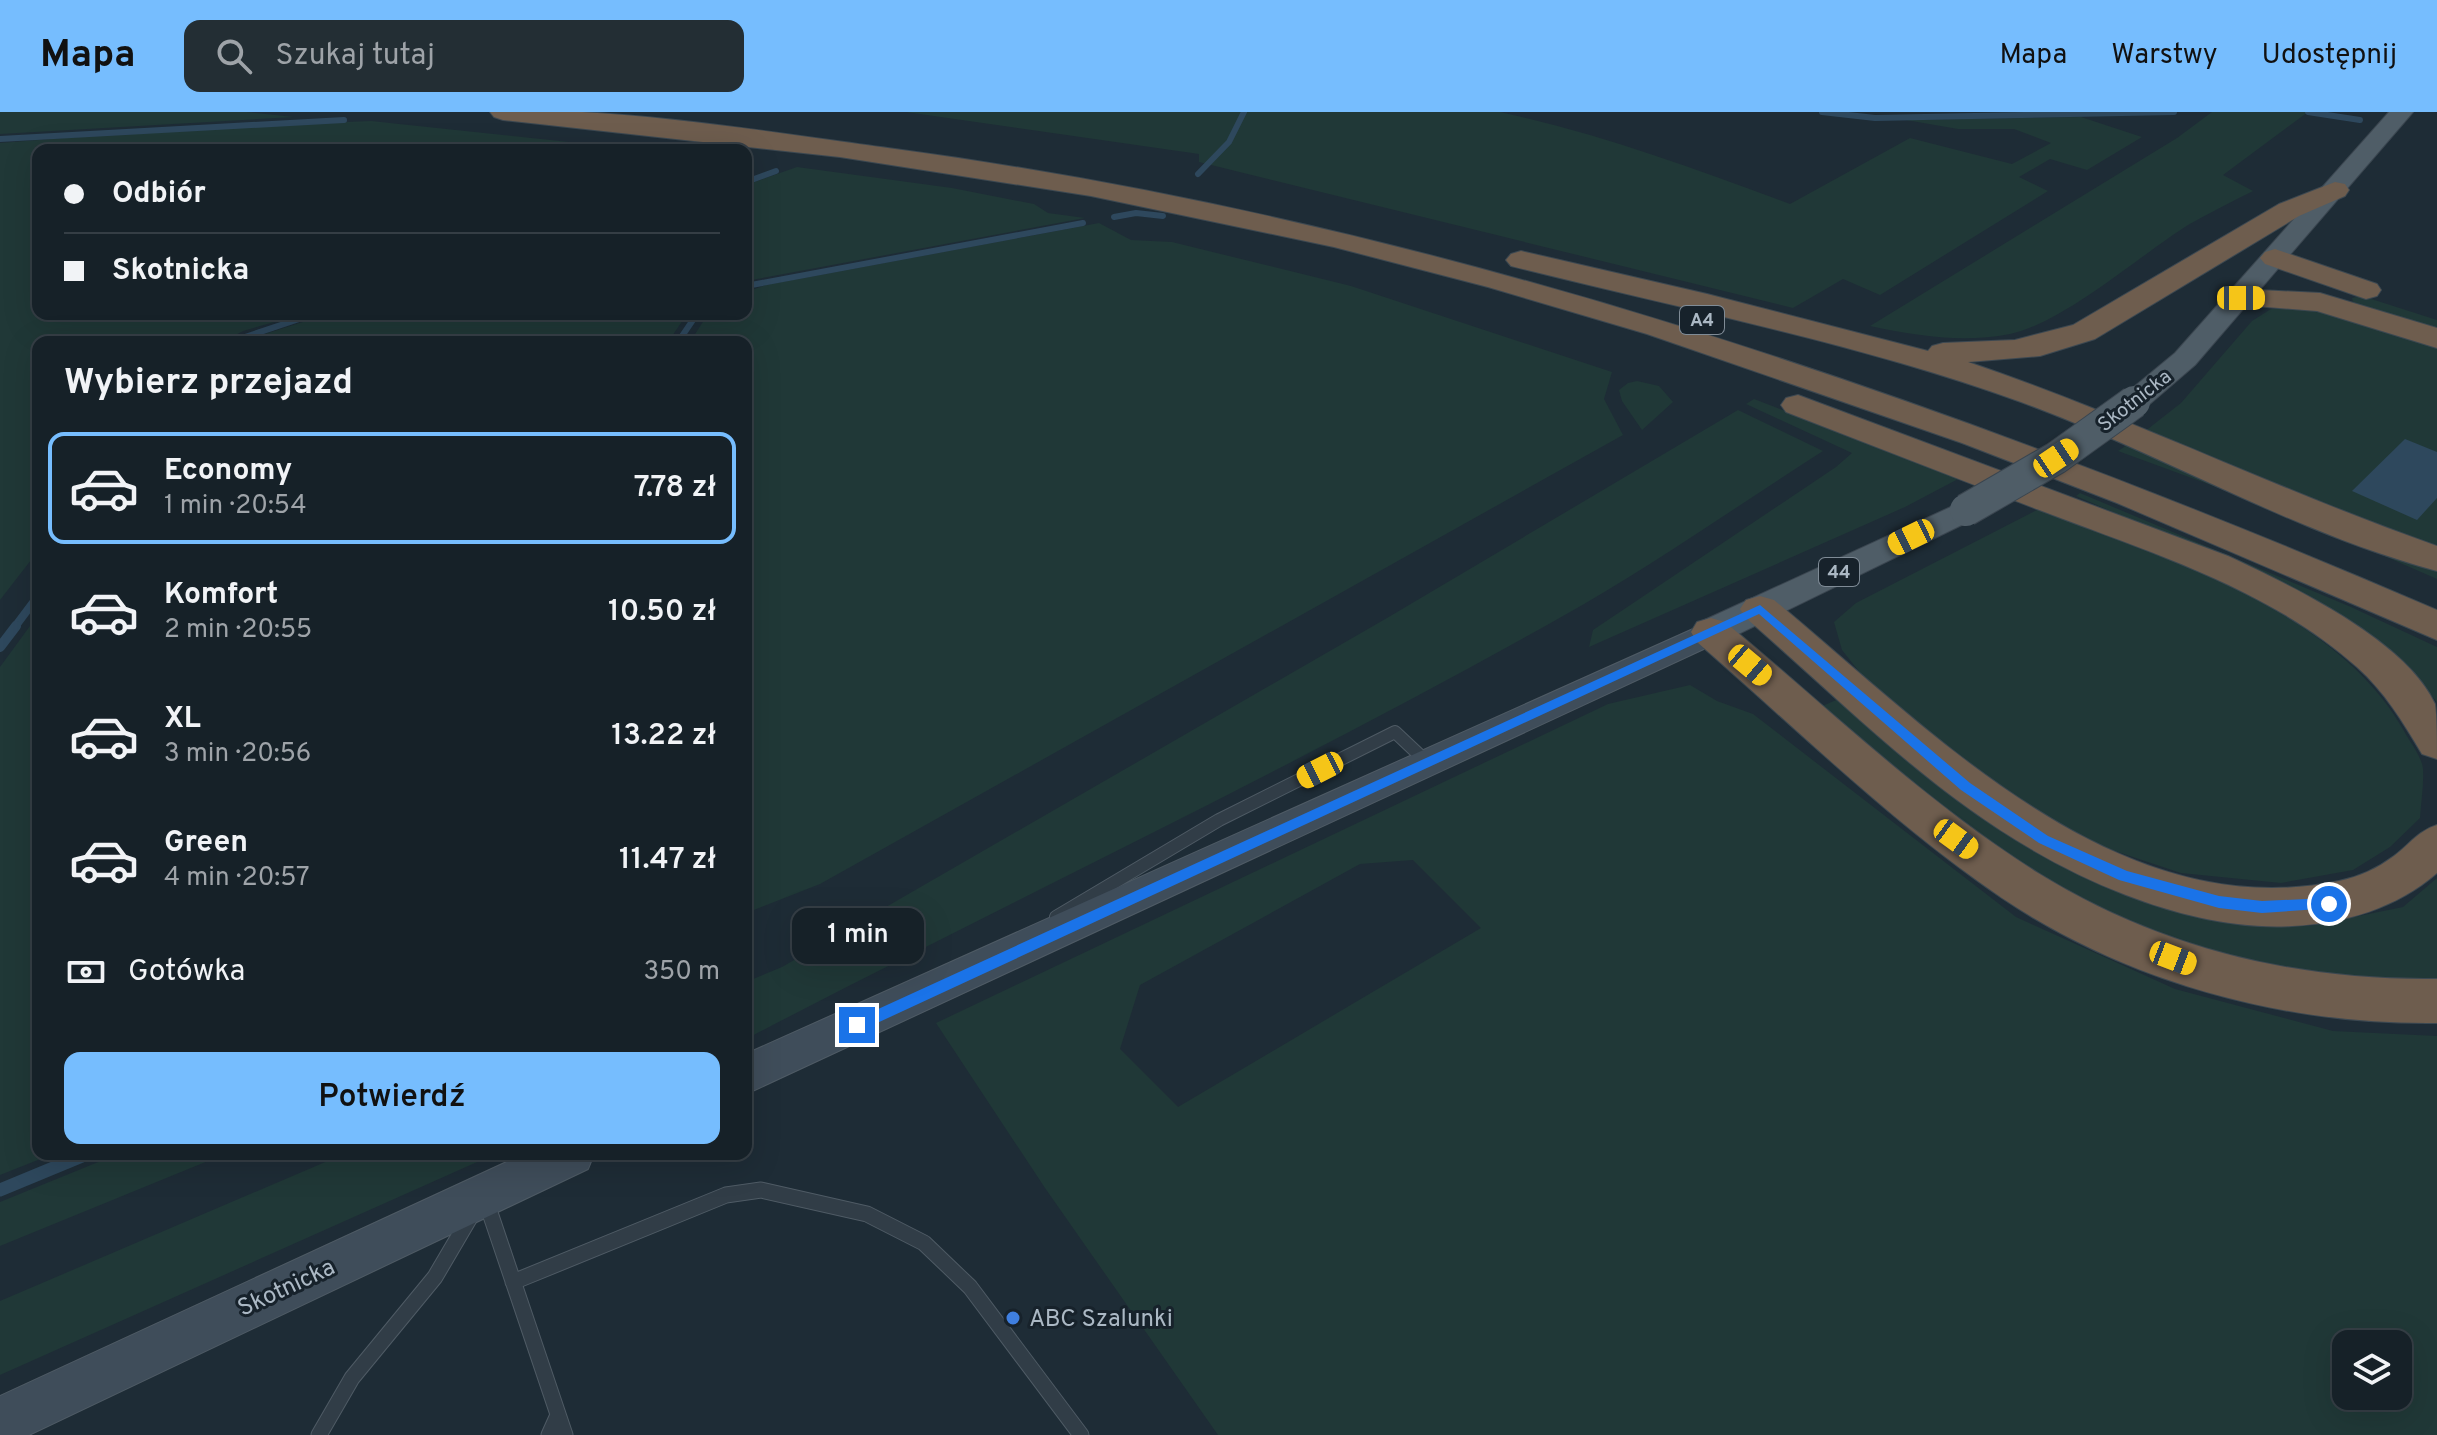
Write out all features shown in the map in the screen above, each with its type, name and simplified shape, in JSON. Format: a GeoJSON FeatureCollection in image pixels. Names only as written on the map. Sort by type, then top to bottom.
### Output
{"type":"FeatureCollection","features":[{"type":"Feature","properties":{"kind":"highway","name":"A4"},"geometry":{"type":"LineString","coordinates":[[503,112],[732,136],[975,167],[1370,238],[1607,291],[1852,368],[2153,479],[2437,596]]}},
{"type":"Feature","properties":{"kind":"highway","name":"A4"},"geometry":{"type":"LineString","coordinates":[[655,112],[1026,158],[1169,184],[1370,238],[1659,328],[1916,415],[2232,537],[2437,626]]}},
{"type":"Feature","properties":{"kind":"highway"},"geometry":{"type":"LineString","coordinates":[[1873,346],[1988,353],[2062,340],[2107,320],[2289,210],[2335,190]]}},
{"type":"Feature","properties":{"kind":"highway"},"geometry":{"type":"LineString","coordinates":[[1370,238],[1596,276],[1952,367],[2036,396],[2342,525],[2437,559]]}},
{"type":"Feature","properties":{"kind":"highway"},"geometry":{"type":"LineString","coordinates":[[1370,238],[2154,541],[2259,586],[2329,624],[2359,647],[2412,701],[2437,743]]}},
{"type":"Feature","properties":{"kind":"highway"},"geometry":{"type":"LineString","coordinates":[[2275,258],[2437,313]]}},
{"type":"Feature","properties":{"kind":"highway"},"geometry":{"type":"LineString","coordinates":[[2241,298],[2320,302],[2437,338]]}},
{"type":"Feature","properties":{"kind":"highway"},"geometry":{"type":"LineString","coordinates":[[1760,609],[1978,796],[2044,839],[2124,876],[2219,902],[2262,907],[2329,904],[2386,886],[2424,859],[2437,843]]}},
{"type":"Feature","properties":{"kind":"highway"},"geometry":{"type":"LineString","coordinates":[[1711,632],[1932,821],[2023,886],[2061,908],[2146,948],[2257,984],[2370,1001],[2437,1001]]}},
{"type":"Feature","properties":{"kind":"main road","name":"Skotnicka"},"geometry":{"type":"LineString","coordinates":[[752,1072],[1760,609],[1966,510],[2056,458],[2134,402],[2185,359],[2401,112]]}},
{"type":"Feature","properties":{"kind":"main road","name":"Skotnicka"},"geometry":{"type":"LineString","coordinates":[[0,1422],[559,1160]]}},
{"type":"Feature","properties":{"kind":"lane"},"geometry":{"type":"LineString","coordinates":[[513,1282],[726,1195],[761,1190],[867,1214],[924,1243],[970,1287],[1081,1435]]}},
{"type":"Feature","properties":{"kind":"lane"},"geometry":{"type":"LineString","coordinates":[[483,1194],[565,1435]]}},
{"type":"Feature","properties":{"kind":"lane"},"geometry":{"type":"LineString","coordinates":[[319,1435],[352,1378],[435,1277],[483,1194]]}},
{"type":"Feature","properties":{"kind":"lane"},"geometry":{"type":"LineString","coordinates":[[549,1435],[558,1415]]}},
{"type":"Feature","properties":{"kind":"green space"},"geometry":{"type":"Polygon","coordinates":[[[0,112],[247,112],[294,117],[0,134],[0,112]]]}},
{"type":"Feature","properties":{"kind":"green space"},"geometry":{"type":"Polygon","coordinates":[[[906,112],[1500,112],[1610,141],[1790,204],[1910,138],[2012,164],[2051,143],[2014,129],[1958,129],[1906,120],[2081,117],[2142,137],[2087,170],[2050,159],[2019,177],[2048,191],[1880,295],[1843,279],[1793,308],[1199,162],[1199,154],[906,112]]]}},
{"type":"Feature","properties":{"kind":"green space"},"geometry":{"type":"Polygon","coordinates":[[[2212,112],[2308,112],[2223,175],[2253,191],[2188,225],[2053,317],[2010,334],[1975,338],[1922,335],[1870,326],[2177,138],[2212,112]]]}},
{"type":"Feature","properties":{"kind":"green space"},"geometry":{"type":"Polygon","coordinates":[[[371,121],[588,144],[32,144],[32,320],[281,320],[233,336],[32,336],[32,559],[0,600],[0,143],[182,129],[371,121]]]}},
{"type":"Feature","properties":{"kind":"green space"},"geometry":{"type":"Polygon","coordinates":[[[797,167],[952,188],[1034,204],[1048,213],[1085,218],[752,280],[752,183],[797,167]]]}},
{"type":"Feature","properties":{"kind":"green space"},"geometry":{"type":"Polygon","coordinates":[[[1099,223],[1131,240],[1172,242],[1351,286],[1612,372],[1604,399],[1623,435],[820,884],[752,911],[752,336],[694,336],[704,320],[752,320],[752,290],[1099,223]]]}},
{"type":"Feature","properties":{"kind":"green space"},"geometry":{"type":"Polygon","coordinates":[[[2362,296],[2437,320],[2437,330],[2353,302],[2352,298],[2362,296]]]}},
{"type":"Feature","properties":{"kind":"green space"},"geometry":{"type":"Polygon","coordinates":[[[2319,308],[2437,341],[2437,545],[2394,534],[2144,432],[2181,403],[2252,321],[2271,309],[2319,308]]]}},
{"type":"Feature","properties":{"kind":"green space"},"geometry":{"type":"Polygon","coordinates":[[[309,320],[683,320],[672,336],[259,336],[309,320]]]}},
{"type":"Feature","properties":{"kind":"green space"},"geometry":{"type":"Polygon","coordinates":[[[1637,381],[1659,386],[1673,402],[1642,430],[1622,401],[1619,390],[1637,381]]]}},
{"type":"Feature","properties":{"kind":"green space"},"geometry":{"type":"Polygon","coordinates":[[[1754,399],[1960,478],[1905,507],[1589,647],[1593,630],[1836,467],[1852,453],[1746,404],[1754,399]]]}},
{"type":"Feature","properties":{"kind":"green space"},"geometry":{"type":"Polygon","coordinates":[[[1738,410],[1823,451],[1629,577],[1462,672],[1259,779],[752,1036],[752,980],[782,967],[1387,618],[1738,410]]]}},
{"type":"Feature","properties":{"kind":"green space"},"geometry":{"type":"Polygon","coordinates":[[[2130,443],[2437,567],[2437,579],[2279,510],[2118,451],[2130,443]]]}},
{"type":"Feature","properties":{"kind":"green space"},"geometry":{"type":"Polygon","coordinates":[[[2080,493],[2351,607],[2437,647],[2437,702],[2397,658],[2263,577],[2076,496],[2080,493]]]}},
{"type":"Feature","properties":{"kind":"green space"},"geometry":{"type":"Polygon","coordinates":[[[2041,508],[2192,567],[2292,620],[2336,652],[2374,689],[2418,755],[2423,775],[2420,818],[2390,847],[2353,870],[2281,883],[2181,873],[2097,845],[2013,797],[1880,698],[1842,650],[1834,622],[1856,603],[2041,508]]]}},
{"type":"Feature","properties":{"kind":"green space"},"geometry":{"type":"Polygon","coordinates":[[[32,623],[32,1160],[38,1160],[0,1175],[0,667],[32,623]]]}},
{"type":"Feature","properties":{"kind":"green space"},"geometry":{"type":"Polygon","coordinates":[[[1690,685],[1717,701],[1753,714],[2016,917],[2175,989],[2333,1031],[2437,1036],[2437,1435],[1218,1435],[1045,1188],[936,1023],[1608,704],[1690,685]],[[1413,860],[1360,864],[1140,985],[1120,1049],[1178,1107],[1481,928],[1413,860]]]}},
{"type":"Feature","properties":{"kind":"green space"},"geometry":{"type":"Polygon","coordinates":[[[1841,698],[1961,797],[2059,864],[2188,913],[2310,926],[2403,907],[2437,878],[2437,978],[2368,981],[2319,977],[2202,952],[2127,925],[2057,889],[1995,848],[1820,707],[1841,698]]]}},
{"type":"Feature","properties":{"kind":"green space"},"geometry":{"type":"Polygon","coordinates":[[[103,1160],[210,1160],[0,1246],[0,1202],[103,1160]]]}},
{"type":"Feature","properties":{"kind":"green space"},"geometry":{"type":"Polygon","coordinates":[[[330,1160],[482,1160],[0,1375],[0,1301],[330,1160]]]}},
{"type":"Feature","properties":{"kind":"water"},"geometry":{"type":"Polygon","coordinates":[[[2405,439],[2437,452],[2437,498],[2417,520],[2352,491],[2405,439]]]}},
{"type":"Feature","properties":{"kind":"waterway"},"geometry":{"type":"LineString","coordinates":[[1198,174],[1229,142],[1244,112]]}},
{"type":"Feature","properties":{"kind":"waterway"},"geometry":{"type":"LineString","coordinates":[[1822,112],[1875,118],[2174,112]]}},
{"type":"Feature","properties":{"kind":"waterway"},"geometry":{"type":"LineString","coordinates":[[2308,112],[2360,120]]}},
{"type":"Feature","properties":{"kind":"waterway"},"geometry":{"type":"LineString","coordinates":[[0,139],[344,120]]}},
{"type":"Feature","properties":{"kind":"waterway"},"geometry":{"type":"LineString","coordinates":[[752,180],[776,171]]}},
{"type":"Feature","properties":{"kind":"waterway"},"geometry":{"type":"LineString","coordinates":[[1114,217],[1136,213],[1163,216]]}},
{"type":"Feature","properties":{"kind":"waterway"},"geometry":{"type":"LineString","coordinates":[[752,285],[1083,223]]}},
{"type":"Feature","properties":{"kind":"waterway"},"geometry":{"type":"LineString","coordinates":[[248,336],[296,320]]}},
{"type":"Feature","properties":{"kind":"waterway"},"geometry":{"type":"LineString","coordinates":[[682,336],[693,320]]}},
{"type":"Feature","properties":{"kind":"waterway"},"geometry":{"type":"LineString","coordinates":[[14,628],[32,604]]}},
{"type":"Feature","properties":{"kind":"waterway"},"geometry":{"type":"LineString","coordinates":[[0,647],[16,626]]}},
{"type":"Feature","properties":{"kind":"waterway"},"geometry":{"type":"LineString","coordinates":[[0,1190],[72,1160]]}},
{"type":"Feature","properties":{"kind":"place","name":"ABC Szalunki"},"geometry":{"type":"Point","coordinates":[1013,1318]}},
{"type":"Feature","properties":{"kind":"route"},"geometry":{"type":"LineString","coordinates":[[857,1025],[1760,609],[1966,787],[2003,814],[2088,862],[2174,892],[2219,902],[2262,907],[2329,904]]}}]}
